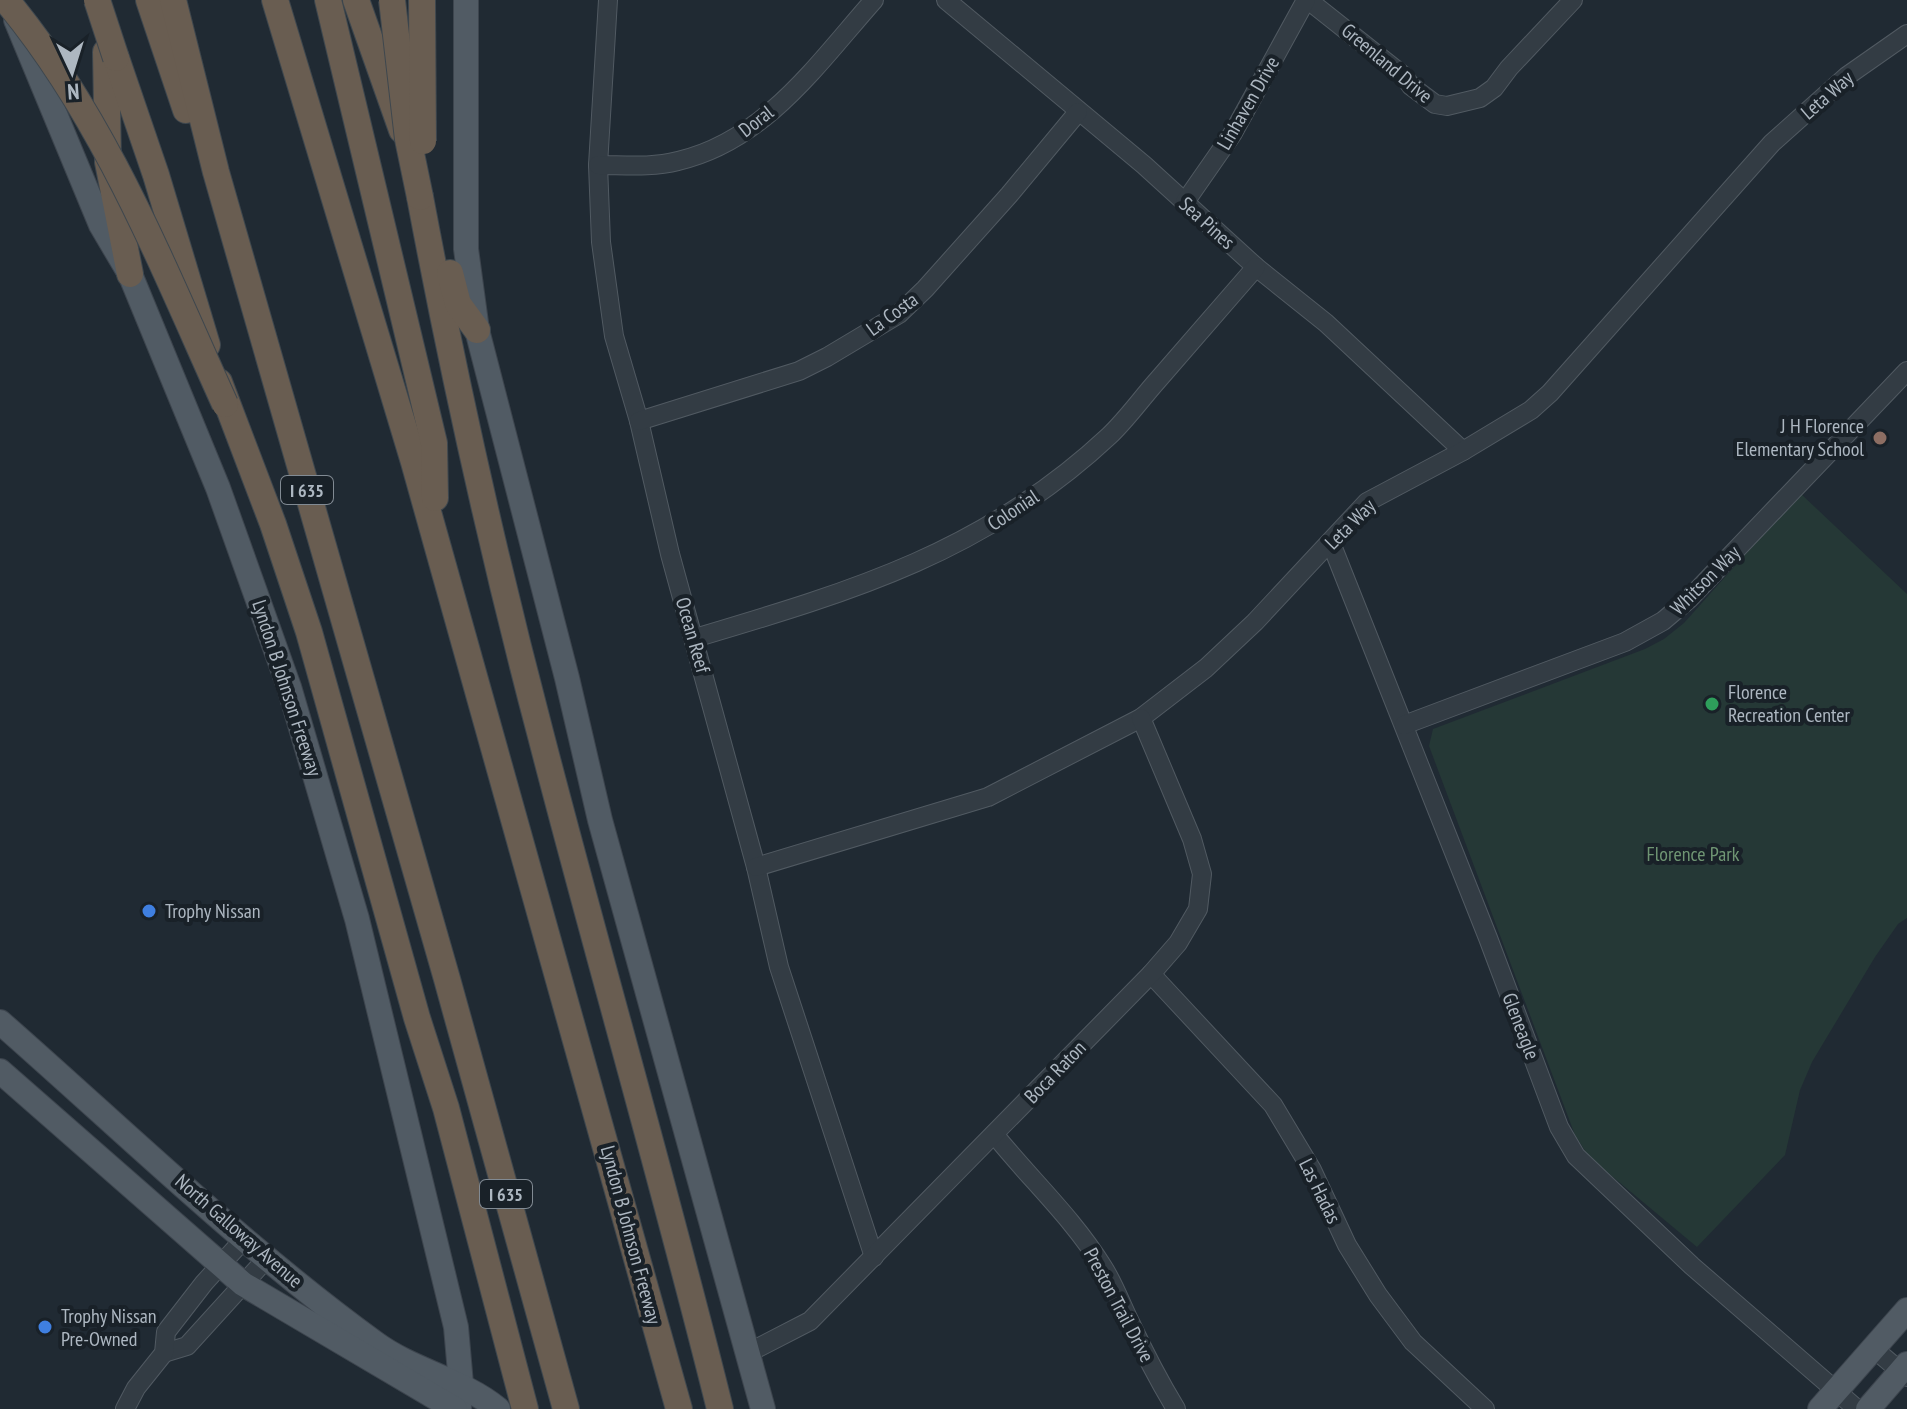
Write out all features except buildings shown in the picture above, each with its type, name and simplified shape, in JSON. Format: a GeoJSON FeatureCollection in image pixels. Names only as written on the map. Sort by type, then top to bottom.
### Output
{"type":"FeatureCollection","features":[{"type":"Feature","properties":{"kind":"highway"},"geometry":{"type":"LineString","coordinates":[[7,0],[49,55],[110,156],[225,404],[273,524],[309,632],[417,1018],[446,1108],[525,1409]]}},
{"type":"Feature","properties":{"kind":"highway"},"geometry":{"type":"LineString","coordinates":[[100,0],[225,404]]}},
{"type":"Feature","properties":{"kind":"highway"},"geometry":{"type":"LineString","coordinates":[[100,0],[108,162],[130,274]]}},
{"type":"Feature","properties":{"kind":"highway"},"geometry":{"type":"LineString","coordinates":[[149,0],[182,103],[216,172]]}},
{"type":"Feature","properties":{"kind":"highway","name":"I 635"},"geometry":{"type":"LineString","coordinates":[[173,0],[216,172],[447,979],[566,1409]]}},
{"type":"Feature","properties":{"kind":"highway","name":"Lyndon B Johnson Freeway"},"geometry":{"type":"LineString","coordinates":[[275,0],[435,538],[679,1409]]}},
{"type":"Feature","properties":{"kind":"highway"},"geometry":{"type":"LineString","coordinates":[[328,0],[434,443],[435,538]]}},
{"type":"Feature","properties":{"kind":"highway"},"geometry":{"type":"LineString","coordinates":[[356,0],[437,224],[458,304],[477,330]]}},
{"type":"Feature","properties":{"kind":"highway"},"geometry":{"type":"LineString","coordinates":[[392,0],[408,139],[468,436],[540,732],[689,1283],[720,1409]]}},
{"type":"Feature","properties":{"kind":"highway"},"geometry":{"type":"LineString","coordinates":[[422,0],[422,197]]}},
{"type":"Feature","properties":{"kind":"main road","name":"Lyndon B Johnson Freeway"},"geometry":{"type":"LineString","coordinates":[[7,0],[101,225],[130,274],[218,488],[294,701],[357,919],[456,1327],[461,1384],[457,1409]]}},
{"type":"Feature","properties":{"kind":"main road"},"geometry":{"type":"LineString","coordinates":[[466,0],[466,249],[477,330],[567,678],[600,820],[763,1409]]}},
{"type":"Feature","properties":{"kind":"main road","name":"North Galloway Avenue"},"geometry":{"type":"LineString","coordinates":[[0,1022],[267,1258],[378,1345],[417,1366],[461,1384],[494,1405]]}},
{"type":"Feature","properties":{"kind":"main road","name":"North Galloway Avenue"},"geometry":{"type":"LineString","coordinates":[[0,1071],[243,1284],[457,1409]]}},
{"type":"Feature","properties":{"kind":"main road"},"geometry":{"type":"LineString","coordinates":[[1827,1400],[1907,1310]]}},
{"type":"Feature","properties":{"kind":"main road"},"geometry":{"type":"LineString","coordinates":[[417,1366],[440,1354],[451,1342],[456,1327]]}},
{"type":"Feature","properties":{"kind":"main road"},"geometry":{"type":"LineString","coordinates":[[1868,1409],[1905,1371]]}},
{"type":"Feature","properties":{"kind":"street","name":"Ocean Reef"},"geometry":{"type":"LineString","coordinates":[[608,0],[598,165],[601,242],[614,336],[756,867],[779,967],[874,1257]]}},
{"type":"Feature","properties":{"kind":"street","name":"Doral"},"geometry":{"type":"LineString","coordinates":[[598,165],[647,166],[677,162],[733,140],[756,124],[812,73],[874,0]]}},
{"type":"Feature","properties":{"kind":"street","name":"Sea Pines"},"geometry":{"type":"LineString","coordinates":[[946,0],[1185,202],[1256,267],[1326,323],[1463,451]]}},
{"type":"Feature","properties":{"kind":"street","name":"Greenland Drive"},"geometry":{"type":"LineString","coordinates":[[1307,0],[1404,76],[1411,86],[1426,94],[1435,104],[1447,106],[1480,98],[1494,88],[1573,0]]}},
{"type":"Feature","properties":{"kind":"street","name":"Linhaven Drive"},"geometry":{"type":"LineString","coordinates":[[1185,202],[1233,133],[1307,0]]}},
{"type":"Feature","properties":{"kind":"street","name":"Leta Way"},"geometry":{"type":"LineString","coordinates":[[756,867],[988,797],[1141,718],[1206,668],[1331,543],[1367,502],[1463,451],[1531,410],[1550,393],[1772,143],[1847,76],[1907,34]]}},
{"type":"Feature","properties":{"kind":"street","name":"La Costa"},"geometry":{"type":"LineString","coordinates":[[639,421],[799,371],[899,314],[1009,195],[1078,112]]}},
{"type":"Feature","properties":{"kind":"street","name":"Colonial"},"geometry":{"type":"LineString","coordinates":[[695,638],[833,597],[945,551],[994,524],[1054,482],[1110,435],[1256,267]]}},
{"type":"Feature","properties":{"kind":"street","name":"Whitson Way"},"geometry":{"type":"LineString","coordinates":[[1404,725],[1625,642],[1663,621],[1689,599],[1907,371]]}},
{"type":"Feature","properties":{"kind":"street","name":"Gleneagle"},"geometry":{"type":"LineString","coordinates":[[1331,543],[1559,1127],[1576,1156],[1827,1400],[1857,1409]]}},
{"type":"Feature","properties":{"kind":"street","name":"Boca Raton"},"geometry":{"type":"LineString","coordinates":[[746,1354],[810,1321],[1178,943],[1198,909],[1202,874],[1192,839],[1141,718]]}},
{"type":"Feature","properties":{"kind":"street","name":"Las Hadas"},"geometry":{"type":"LineString","coordinates":[[1151,974],[1273,1105],[1312,1170],[1347,1245],[1378,1295],[1413,1342],[1485,1409]]}},
{"type":"Feature","properties":{"kind":"street","name":"Preston Trail Drive"},"geometry":{"type":"LineString","coordinates":[[994,1134],[1022,1170],[1051,1196],[1104,1268],[1148,1360],[1176,1409]]}},
{"type":"Feature","properties":{"kind":"street"},"geometry":{"type":"LineString","coordinates":[[125,1409],[136,1388],[164,1353],[166,1332],[245,1238]]}},
{"type":"Feature","properties":{"kind":"street"},"geometry":{"type":"LineString","coordinates":[[164,1353],[187,1346],[267,1258]]}},
{"type":"Feature","properties":{"kind":"street"},"geometry":{"type":"LineString","coordinates":[[1873,1348],[1905,1371]]}},
{"type":"Feature","properties":{"kind":"green space","name":"Florence Park"},"geometry":{"type":"Polygon","coordinates":[[[1800,493],[1907,594],[1907,918],[1898,924],[1875,957],[1812,1062],[1800,1090],[1785,1155],[1697,1247],[1589,1157],[1575,1135],[1429,746],[1433,729],[1645,649],[1664,639],[1684,623],[1800,493]]]}},
{"type":"Feature","properties":{"kind":"place","name":"J H Florence Elementary School"},"geometry":{"type":"Point","coordinates":[1880,438]}},
{"type":"Feature","properties":{"kind":"place","name":"Florence Recreation Center"},"geometry":{"type":"Point","coordinates":[1712,704]}},
{"type":"Feature","properties":{"kind":"place","name":"Trophy Nissan"},"geometry":{"type":"Point","coordinates":[149,911]}},
{"type":"Feature","properties":{"kind":"place","name":"Trophy Nissan Pre-Owned"},"geometry":{"type":"Point","coordinates":[45,1327]}}]}
